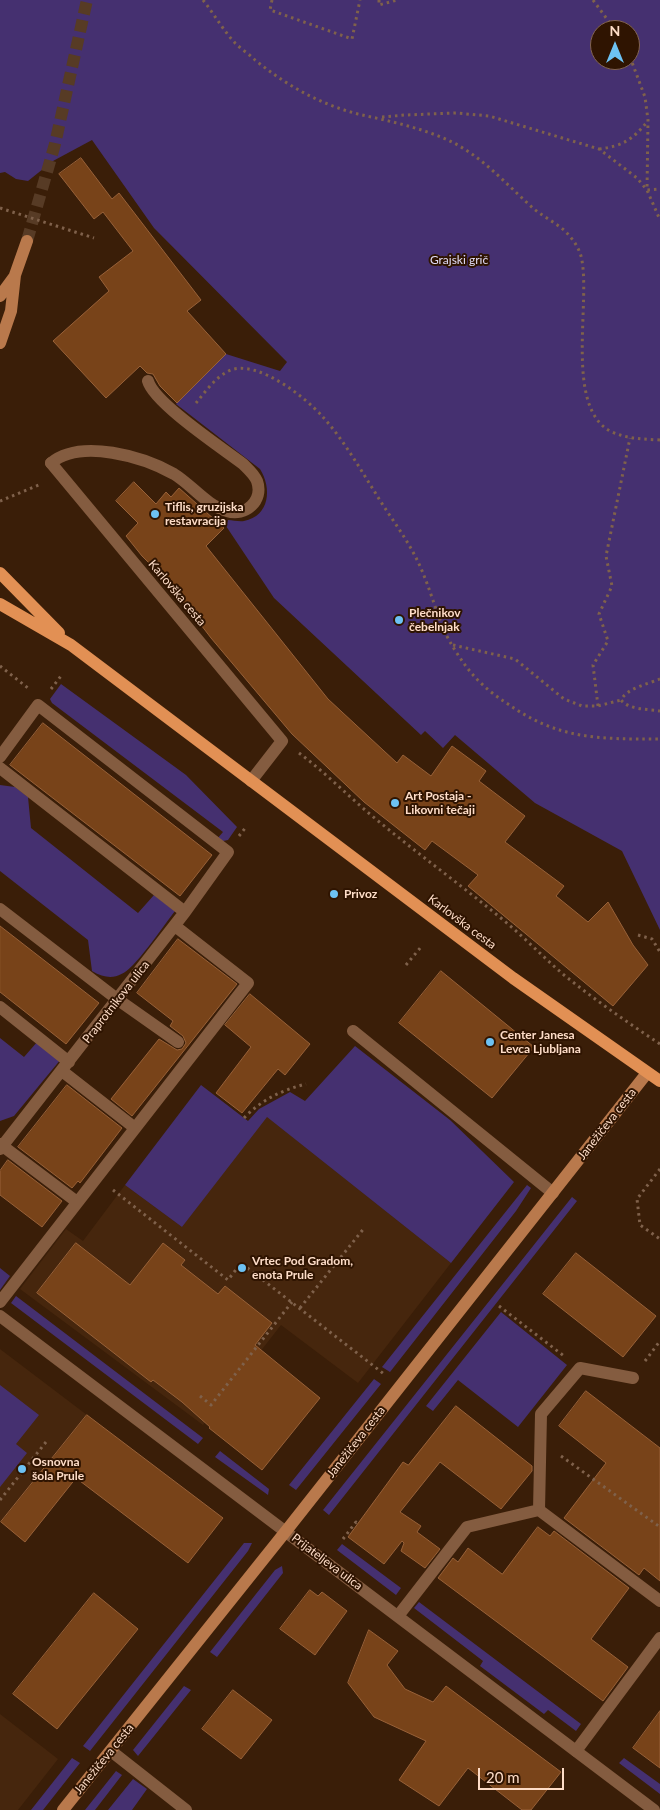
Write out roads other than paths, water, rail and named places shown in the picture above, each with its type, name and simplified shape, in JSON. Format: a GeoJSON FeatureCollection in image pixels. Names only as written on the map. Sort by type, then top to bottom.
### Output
{"type":"FeatureCollection","features":[{"type":"Feature","properties":{"kind":"main road","name":"Karlovška cesta"},"geometry":{"type":"LineString","coordinates":[[0,573],[71,645]]}},
{"type":"Feature","properties":{"kind":"main road","name":"Karlovška cesta"},"geometry":{"type":"LineString","coordinates":[[0,604],[71,645],[513,978],[660,1081]]}},
{"type":"Feature","properties":{"kind":"street"},"geometry":{"type":"LineString","coordinates":[[0,343],[11,311],[15,275],[26,241]]}},
{"type":"Feature","properties":{"kind":"street"},"geometry":{"type":"LineString","coordinates":[[0,296],[15,275]]}},
{"type":"Feature","properties":{"kind":"street","name":"Karlovška cesta"},"geometry":{"type":"LineString","coordinates":[[148,381],[149,387],[157,397],[182,419],[251,472],[256,480],[258,493],[256,500],[248,509],[237,513],[226,511],[217,507],[174,474],[121,454],[70,452],[51,462],[282,741],[251,780]]}},
{"type":"Feature","properties":{"kind":"street","name":"Praprotnikova ulica"},"geometry":{"type":"LineString","coordinates":[[0,756],[42,700],[228,852],[175,926],[1,1146]]}},
{"type":"Feature","properties":{"kind":"street"},"geometry":{"type":"LineString","coordinates":[[0,768],[185,912]]}},
{"type":"Feature","properties":{"kind":"street"},"geometry":{"type":"LineString","coordinates":[[0,909],[117,1000],[178,1042]]}},
{"type":"Feature","properties":{"kind":"street"},"geometry":{"type":"LineString","coordinates":[[0,1302],[248,983],[175,926]]}},
{"type":"Feature","properties":{"kind":"street"},"geometry":{"type":"LineString","coordinates":[[0,1007],[135,1128]]}},
{"type":"Feature","properties":{"kind":"street"},"geometry":{"type":"LineString","coordinates":[[353,1031],[553,1193]]}},
{"type":"Feature","properties":{"kind":"street","name":"Janežičeva cesta"},"geometry":{"type":"LineString","coordinates":[[63,1810],[286,1531],[647,1073]]}},
{"type":"Feature","properties":{"kind":"street"},"geometry":{"type":"LineString","coordinates":[[1,1146],[77,1202]]}},
{"type":"Feature","properties":{"kind":"street","name":"Prijateljeva ulica"},"geometry":{"type":"LineString","coordinates":[[0,1316],[654,1810]]}},
{"type":"Feature","properties":{"kind":"street"},"geometry":{"type":"LineString","coordinates":[[540,1510],[542,1414],[580,1368],[633,1378]]}},
{"type":"Feature","properties":{"kind":"street"},"geometry":{"type":"LineString","coordinates":[[540,1510],[660,1602]]}},
{"type":"Feature","properties":{"kind":"street"},"geometry":{"type":"LineString","coordinates":[[398,1616],[467,1527],[540,1510]]}},
{"type":"Feature","properties":{"kind":"street"},"geometry":{"type":"LineString","coordinates":[[576,1751],[660,1638]]}},
{"type":"Feature","properties":{"kind":"street"},"geometry":{"type":"LineString","coordinates":[[111,1751],[186,1810]]}},
{"type":"Feature","properties":{"kind":"tunnel"},"geometry":{"type":"LineString","coordinates":[[27,241],[55,144],[87,0]]}},
{"type":"Feature","properties":{"kind":"place","name":"Tiflis, gruzijska restavracija"},"geometry":{"type":"Point","coordinates":[155,514]}},
{"type":"Feature","properties":{"kind":"place","name":"Plečnikov čebelnjak"},"geometry":{"type":"Point","coordinates":[399,620]}},
{"type":"Feature","properties":{"kind":"place","name":"Art Postaja - Likovni tečaji"},"geometry":{"type":"Point","coordinates":[395,803]}},
{"type":"Feature","properties":{"kind":"place","name":"Privoz"},"geometry":{"type":"Point","coordinates":[334,894]}},
{"type":"Feature","properties":{"kind":"place","name":"Center Janesa Levca Ljubljana"},"geometry":{"type":"Point","coordinates":[490,1042]}},
{"type":"Feature","properties":{"kind":"place","name":"Vrtec Pod Gradom, enota Prule"},"geometry":{"type":"Point","coordinates":[242,1268]}},
{"type":"Feature","properties":{"kind":"place","name":"Osnovna šola Prule"},"geometry":{"type":"Point","coordinates":[22,1469]}},
{"type":"Feature","properties":{"kind":"park label","name":"Grajski grič"},"geometry":{"type":"Point","coordinates":[459,260]}}]}
